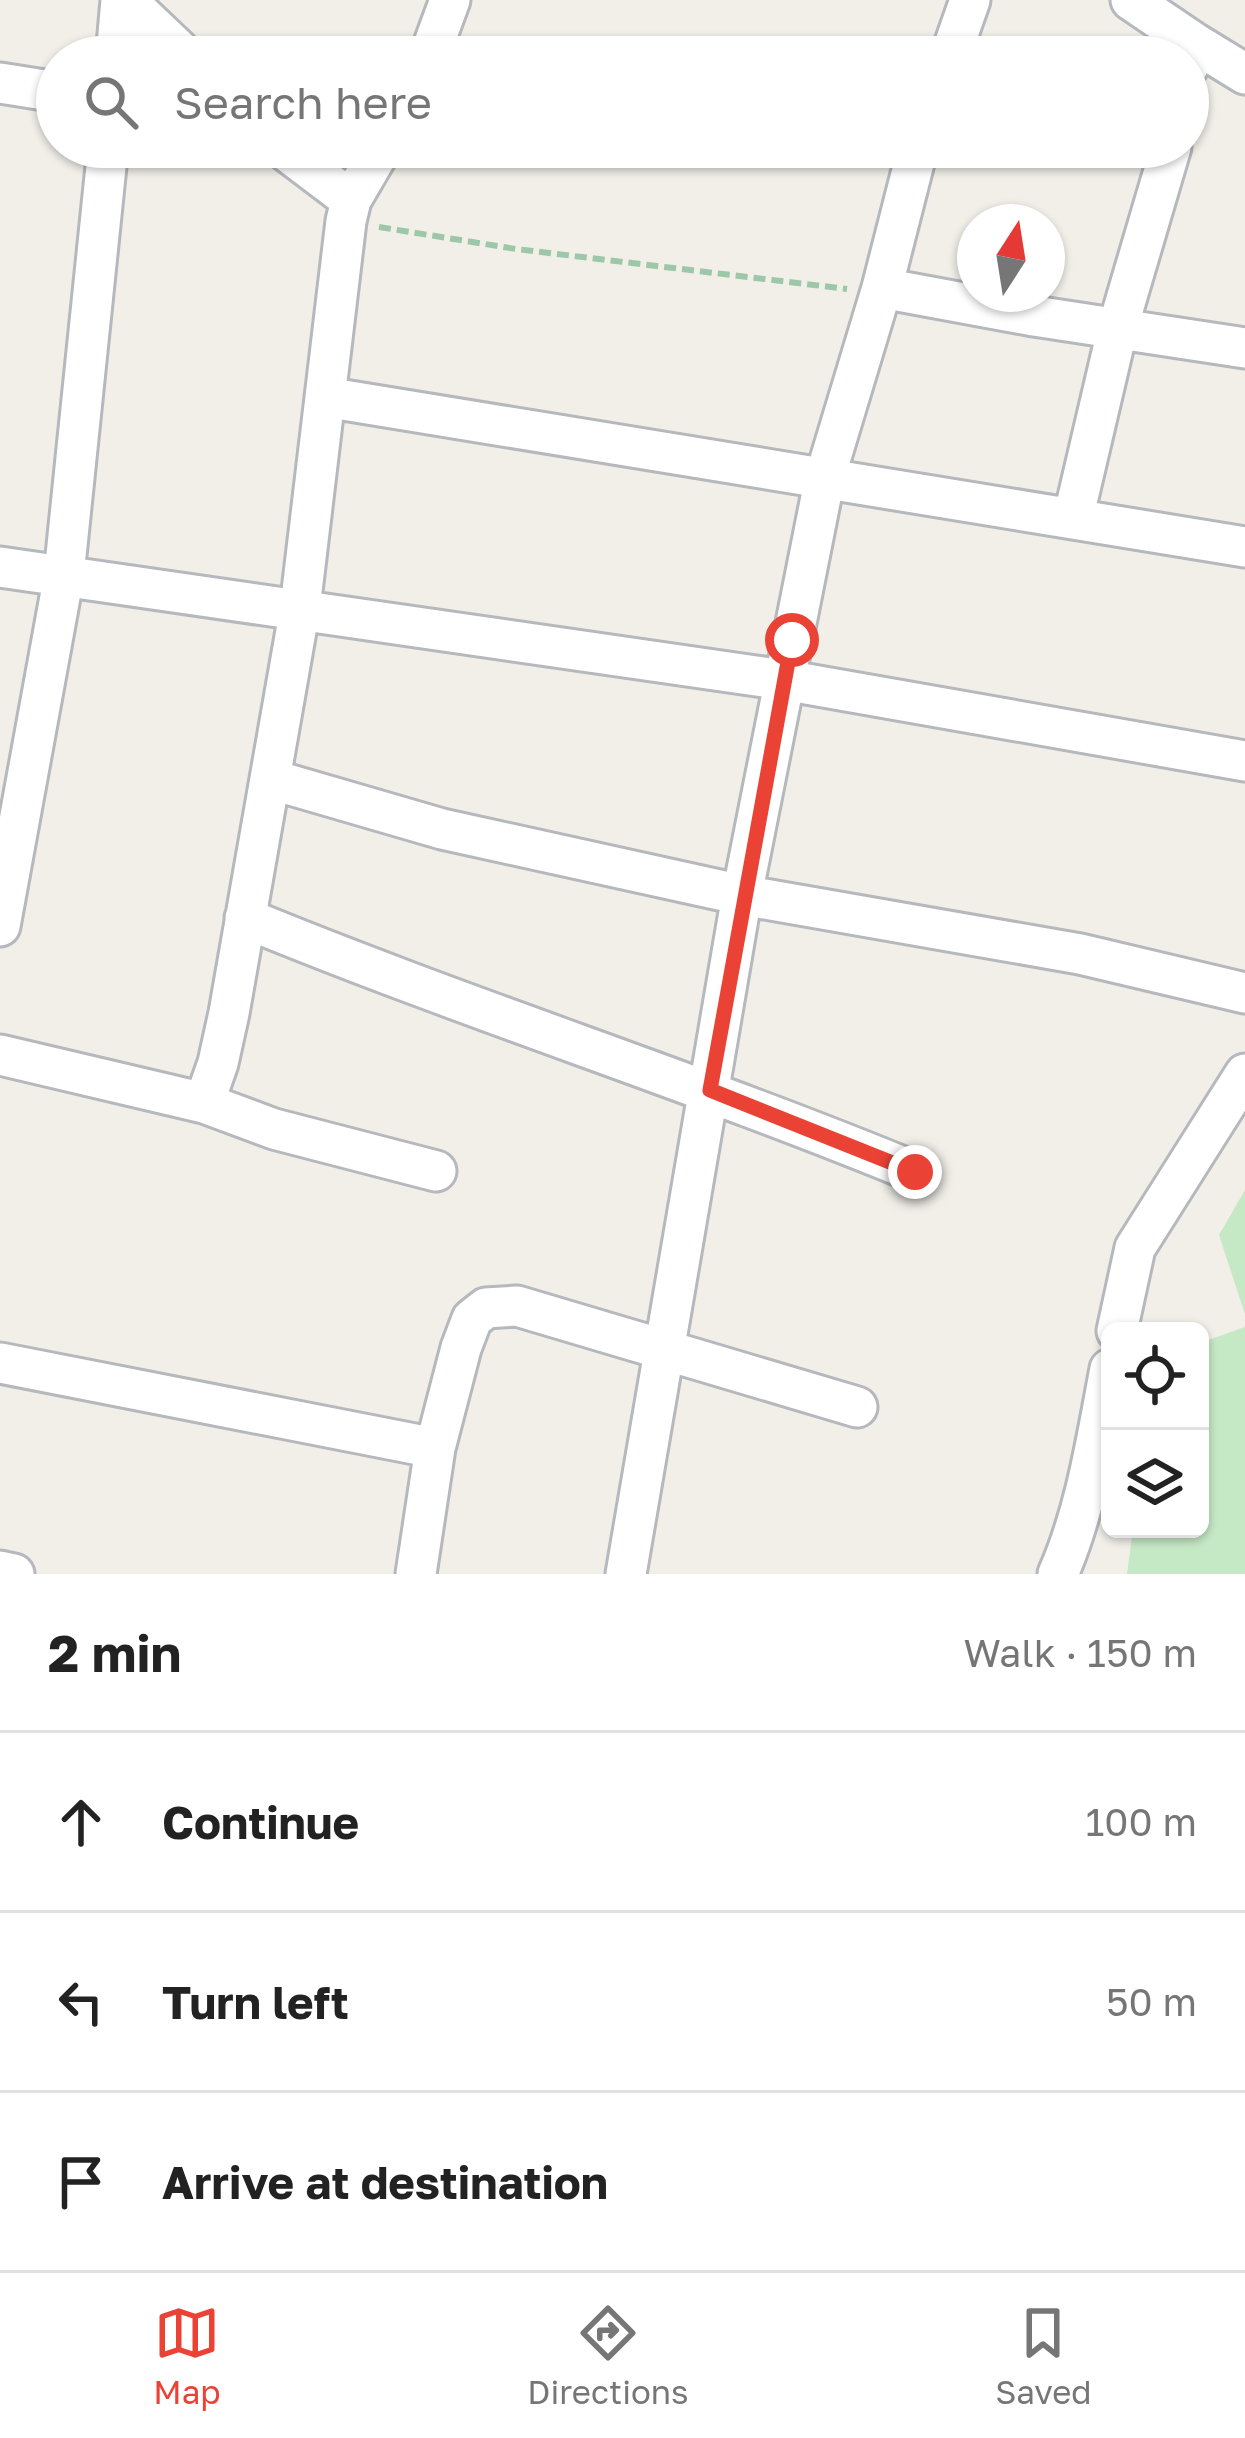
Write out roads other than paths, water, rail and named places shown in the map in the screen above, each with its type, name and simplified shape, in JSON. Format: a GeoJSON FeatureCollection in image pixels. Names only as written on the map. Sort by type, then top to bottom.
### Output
{"type":"FeatureCollection","features":[{"type":"Feature","properties":{"kind":"street"},"geometry":{"type":"LineString","coordinates":[[119,36],[124,0]]}},
{"type":"Feature","properties":{"kind":"street"},"geometry":{"type":"LineString","coordinates":[[124,0],[163,36]]}},
{"type":"Feature","properties":{"kind":"street"},"geometry":{"type":"LineString","coordinates":[[437,36],[450,0]]}},
{"type":"Feature","properties":{"kind":"street"},"geometry":{"type":"LineString","coordinates":[[957,36],[970,0]]}},
{"type":"Feature","properties":{"kind":"street"},"geometry":{"type":"LineString","coordinates":[[1130,0],[1170,36]]}},
{"type":"Feature","properties":{"kind":"street"},"geometry":{"type":"LineString","coordinates":[[1209,61],[1245,74]]}},
{"type":"Feature","properties":{"kind":"street"},"geometry":{"type":"LineString","coordinates":[[0,83],[36,89]]}},
{"type":"Feature","properties":{"kind":"street"},"geometry":{"type":"LineString","coordinates":[[0,926],[64,575],[106,168]]}},
{"type":"Feature","properties":{"kind":"street"},"geometry":{"type":"LineString","coordinates":[[303,168],[348,211]]}},
{"type":"Feature","properties":{"kind":"street"},"geometry":{"type":"LineString","coordinates":[[203,1103],[218,1063],[300,608],[348,211],[371,168]]}},
{"type":"Feature","properties":{"kind":"street"},"geometry":{"type":"LineString","coordinates":[[626,1574],[742,895],[784,680],[826,477],[913,168]]}},
{"type":"Feature","properties":{"kind":"street"},"geometry":{"type":"LineString","coordinates":[[1073,519],[1118,327],[1165,168]]}},
{"type":"Feature","properties":{"kind":"street"},"geometry":{"type":"LineString","coordinates":[[882,288],[1245,348]]}},
{"type":"Feature","properties":{"kind":"street"},"geometry":{"type":"LineString","coordinates":[[325,397],[1245,547]]}},
{"type":"Feature","properties":{"kind":"street"},"geometry":{"type":"LineString","coordinates":[[0,567],[784,680],[1245,760]]}},
{"type":"Feature","properties":{"kind":"street"},"geometry":{"type":"LineString","coordinates":[[270,779],[442,829],[742,895],[1080,955],[1245,993]]}},
{"type":"Feature","properties":{"kind":"street"},"geometry":{"type":"LineString","coordinates":[[245,918],[391,978],[710,1090],[915,1172]]}},
{"type":"Feature","properties":{"kind":"street"},"geometry":{"type":"LineString","coordinates":[[0,1055],[203,1103],[274,1129],[436,1171]]}},
{"type":"Feature","properties":{"kind":"street"},"geometry":{"type":"LineString","coordinates":[[1119,1322],[1135,1247],[1245,1074]]}},
{"type":"Feature","properties":{"kind":"street"},"geometry":{"type":"LineString","coordinates":[[416,1574],[435,1448],[460,1348],[472,1319],[486,1308],[517,1306],[856,1407]]}},
{"type":"Feature","properties":{"kind":"street"},"geometry":{"type":"LineString","coordinates":[[0,1363],[435,1448]]}},
{"type":"Feature","properties":{"kind":"street"},"geometry":{"type":"LineString","coordinates":[[1067,1565],[1101,1410]]}},
{"type":"Feature","properties":{"kind":"street"},"geometry":{"type":"LineString","coordinates":[[0,1571],[14,1574]]}}]}
